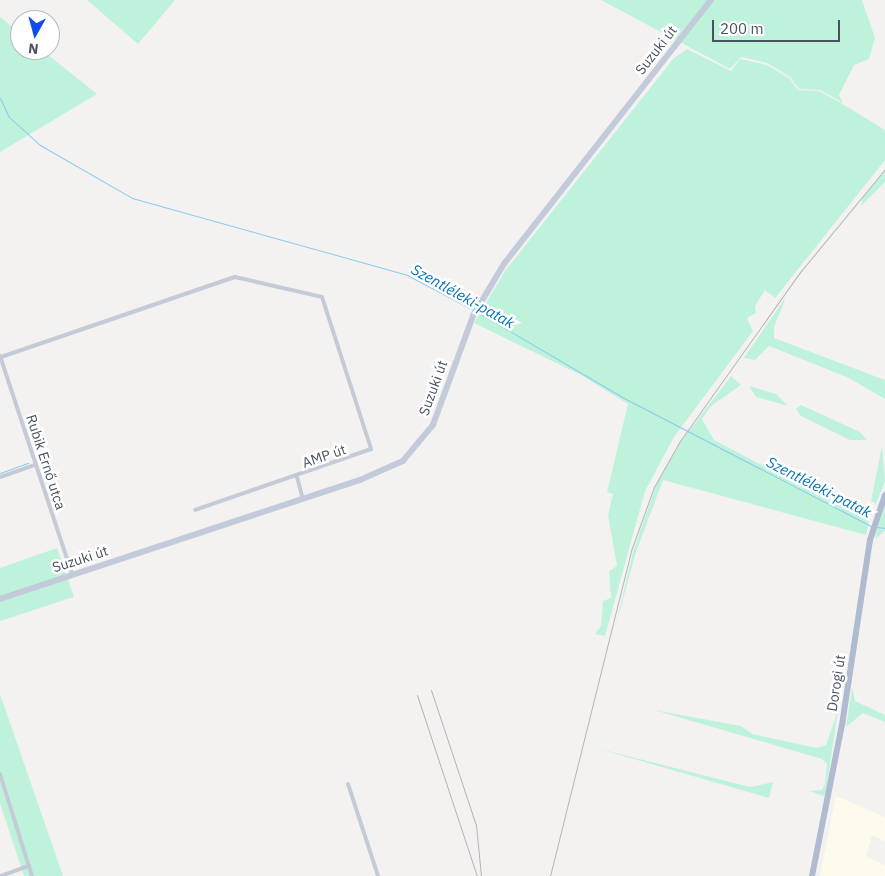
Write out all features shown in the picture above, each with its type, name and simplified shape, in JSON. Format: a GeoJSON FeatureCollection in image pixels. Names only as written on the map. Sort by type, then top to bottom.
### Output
{"type":"FeatureCollection","features":[{"type":"Feature","properties":{"kind":"main road","name":"Suzuki út"},"geometry":{"type":"LineString","coordinates":[[0,599],[388,470],[417,448],[438,416],[473,316],[504,264],[711,0]]}},
{"type":"Feature","properties":{"kind":"main road","name":"Dorogi út"},"geometry":{"type":"LineString","coordinates":[[812,876],[874,527],[885,495]]}},
{"type":"Feature","properties":{"kind":"street","name":"AMP út"},"geometry":{"type":"LineString","coordinates":[[0,356],[235,277],[322,297],[355,393],[371,449],[296,477],[196,510]]}},
{"type":"Feature","properties":{"kind":"street","name":"Rubik Ernő utca"},"geometry":{"type":"LineString","coordinates":[[0,356],[72,574]]}},
{"type":"Feature","properties":{"kind":"street"},"geometry":{"type":"LineString","coordinates":[[0,477],[35,465]]}},
{"type":"Feature","properties":{"kind":"street"},"geometry":{"type":"LineString","coordinates":[[296,477],[303,499]]}},
{"type":"Feature","properties":{"kind":"street"},"geometry":{"type":"LineString","coordinates":[[0,774],[32,876]]}},
{"type":"Feature","properties":{"kind":"street"},"geometry":{"type":"LineString","coordinates":[[348,784],[378,876]]}},
{"type":"Feature","properties":{"kind":"street"},"geometry":{"type":"LineString","coordinates":[[0,876],[29,866]]}},
{"type":"Feature","properties":{"kind":"shaded area"},"geometry":{"type":"Polygon","coordinates":[[[836,796],[885,817],[885,841],[872,835],[866,856],[885,865],[885,876],[820,876],[836,796]]]}},
{"type":"Feature","properties":{"kind":"green space"},"geometry":{"type":"Polygon","coordinates":[[[87,0],[175,0],[138,44],[87,0]]]}},
{"type":"Feature","properties":{"kind":"green space"},"geometry":{"type":"Polygon","coordinates":[[[601,0],[862,0],[875,38],[869,59],[854,65],[839,95],[843,103],[820,90],[799,89],[790,77],[767,63],[741,57],[730,69],[601,0]]]}},
{"type":"Feature","properties":{"kind":"green space"},"geometry":{"type":"Polygon","coordinates":[[[0,17],[10,25],[10,60],[54,60],[97,94],[0,152],[0,17]]]}},
{"type":"Feature","properties":{"kind":"green space"},"geometry":{"type":"Polygon","coordinates":[[[687,49],[731,71],[740,59],[767,65],[789,78],[798,90],[819,91],[841,103],[885,130],[885,160],[775,298],[765,290],[755,306],[756,313],[747,318],[753,331],[674,437],[645,491],[605,636],[595,634],[601,626],[603,601],[611,598],[609,571],[617,566],[608,515],[613,494],[607,492],[628,404],[581,375],[474,323],[505,271],[674,58],[687,49]]]}},
{"type":"Feature","properties":{"kind":"green space"},"geometry":{"type":"Polygon","coordinates":[[[885,171],[885,182],[861,206],[863,197],[885,171]]]}},
{"type":"Feature","properties":{"kind":"green space"},"geometry":{"type":"Polygon","coordinates":[[[786,297],[774,327],[774,338],[885,380],[885,399],[849,378],[769,346],[755,360],[744,358],[738,366],[786,297]]]}},
{"type":"Feature","properties":{"kind":"green space"},"geometry":{"type":"Polygon","coordinates":[[[731,376],[741,385],[711,406],[702,419],[714,440],[869,521],[866,535],[663,480],[636,552],[615,628],[633,552],[657,483],[682,440],[731,376]]]}},
{"type":"Feature","properties":{"kind":"green space"},"geometry":{"type":"Polygon","coordinates":[[[749,386],[776,394],[788,406],[756,397],[749,386]]]}},
{"type":"Feature","properties":{"kind":"green space"},"geometry":{"type":"Polygon","coordinates":[[[801,405],[860,432],[867,440],[850,440],[801,416],[796,409],[801,405]]]}},
{"type":"Feature","properties":{"kind":"green space"},"geometry":{"type":"Polygon","coordinates":[[[882,446],[885,481],[876,504],[871,501],[882,446]]]}},
{"type":"Feature","properties":{"kind":"green space"},"geometry":{"type":"Polygon","coordinates":[[[885,502],[885,531],[876,538],[875,536],[885,502]]]}},
{"type":"Feature","properties":{"kind":"green space"},"geometry":{"type":"Polygon","coordinates":[[[57,548],[74,597],[0,621],[0,568],[57,548]]]}},
{"type":"Feature","properties":{"kind":"green space"},"geometry":{"type":"Polygon","coordinates":[[[852,687],[855,701],[885,715],[885,722],[863,713],[846,727],[852,687]]]}},
{"type":"Feature","properties":{"kind":"green space"},"geometry":{"type":"Polygon","coordinates":[[[0,694],[63,876],[24,876],[0,803],[0,694]]]}},
{"type":"Feature","properties":{"kind":"green space"},"geometry":{"type":"Polygon","coordinates":[[[654,710],[741,726],[752,734],[817,748],[826,745],[838,710],[826,792],[824,796],[809,791],[822,790],[825,784],[827,764],[822,759],[654,710]]]}},
{"type":"Feature","properties":{"kind":"green space"},"geometry":{"type":"Polygon","coordinates":[[[596,748],[750,787],[773,782],[769,798],[596,748]]]}},
{"type":"Feature","properties":{"kind":"waterway","name":"Szentléleki-patak"},"geometry":{"type":"LineString","coordinates":[[0,98],[9,117],[40,145],[132,198],[407,275],[473,310]]}},
{"type":"Feature","properties":{"kind":"waterway","name":"Szentléleki-patak"},"geometry":{"type":"LineString","coordinates":[[479,313],[622,397],[873,527]]}},
{"type":"Feature","properties":{"kind":"waterway"},"geometry":{"type":"LineString","coordinates":[[0,473],[28,463]]}},
{"type":"Feature","properties":{"kind":"waterway","name":"Szentléleki-patak"},"geometry":{"type":"LineString","coordinates":[[877,527],[885,528]]}},
{"type":"Feature","properties":{"kind":"railway"},"geometry":{"type":"LineString","coordinates":[[550,876],[632,548],[654,487],[680,441],[801,271],[885,169]]}},
{"type":"Feature","properties":{"kind":"railway"},"geometry":{"type":"LineString","coordinates":[[431,690],[476,825],[481,876]]}},
{"type":"Feature","properties":{"kind":"railway"},"geometry":{"type":"LineString","coordinates":[[417,695],[477,876]]}}]}
